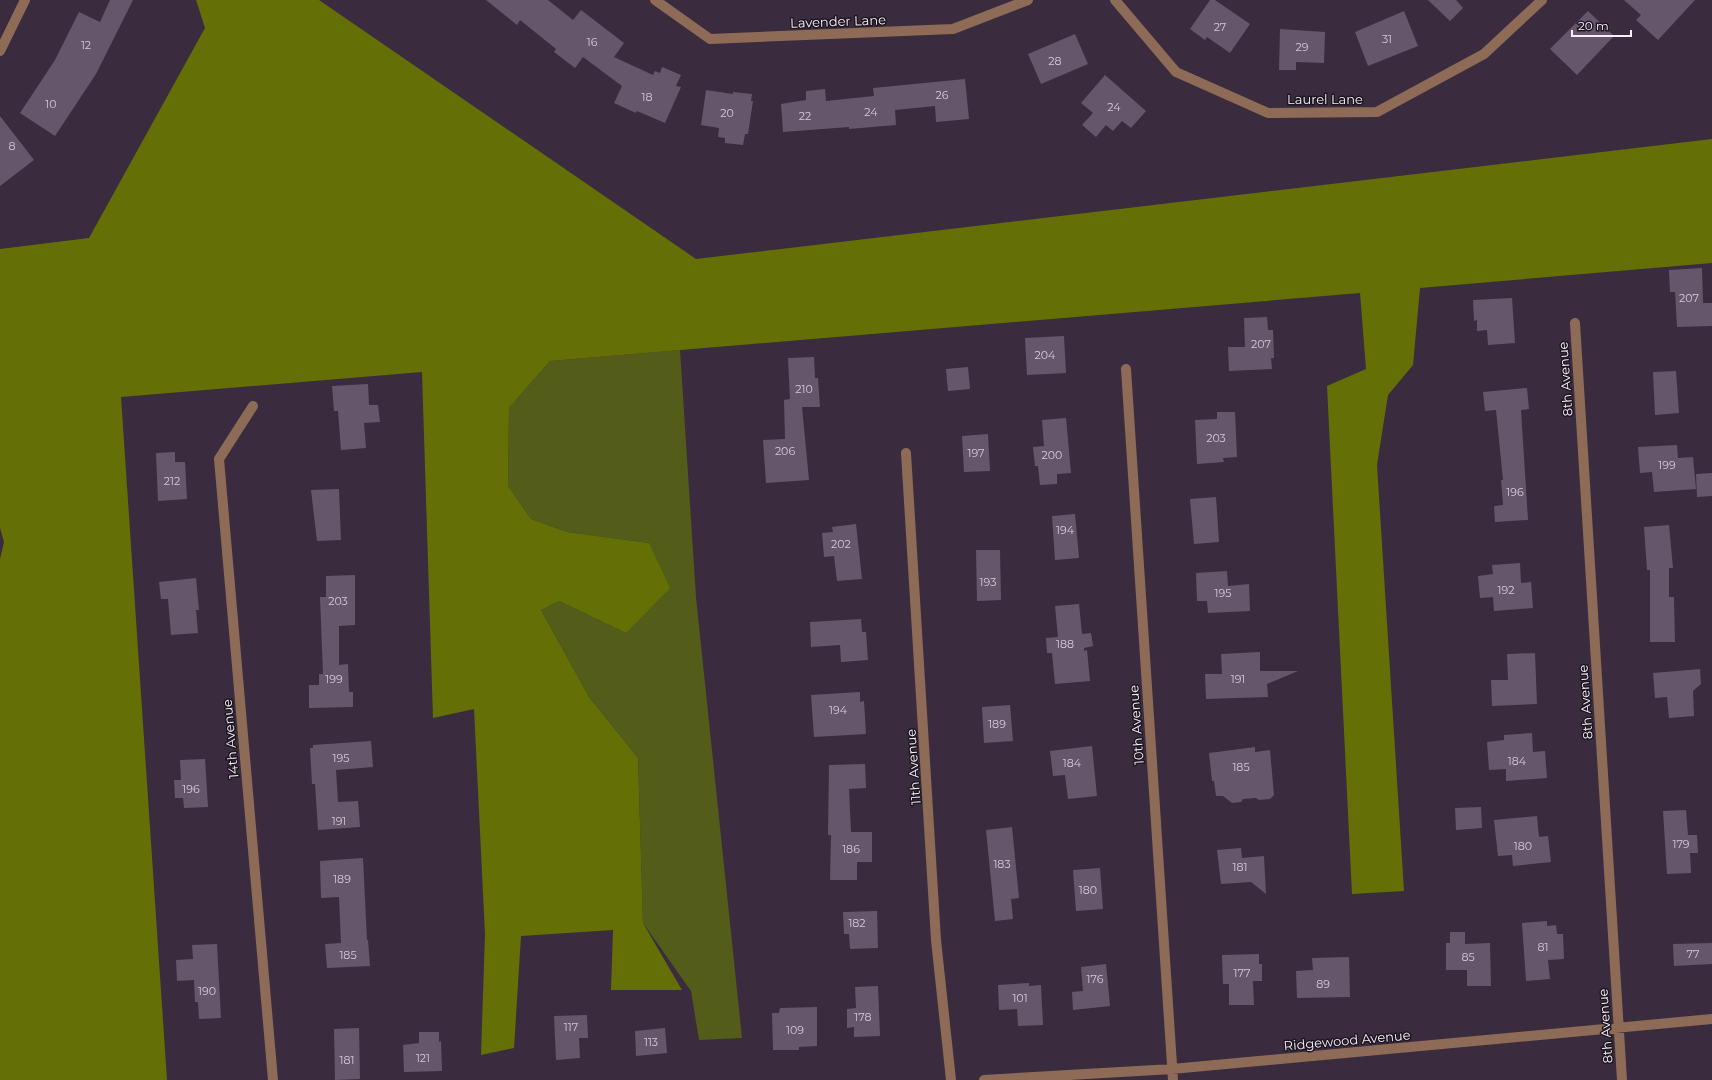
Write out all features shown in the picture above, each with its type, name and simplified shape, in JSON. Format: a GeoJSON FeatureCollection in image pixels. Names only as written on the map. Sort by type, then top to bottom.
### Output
{"type":"FeatureCollection","features":[{"type":"Feature","properties":{"kind":"street"},"geometry":{"type":"LineString","coordinates":[[0,51],[25,0]]}},
{"type":"Feature","properties":{"kind":"street","name":"Lavender Lane"},"geometry":{"type":"LineString","coordinates":[[655,0],[710,39],[953,30],[1028,0]]}},
{"type":"Feature","properties":{"kind":"street","name":"Laurel Lane"},"geometry":{"type":"LineString","coordinates":[[1115,0],[1176,72],[1268,113],[1377,112],[1484,54],[1542,0]]}},
{"type":"Feature","properties":{"kind":"street","name":"8th Avenue"},"geometry":{"type":"LineString","coordinates":[[1575,323],[1622,1080]]}},
{"type":"Feature","properties":{"kind":"street","name":"10th Avenue"},"geometry":{"type":"LineString","coordinates":[[1126,369],[1173,1080]]}},
{"type":"Feature","properties":{"kind":"street","name":"14th Avenue"},"geometry":{"type":"LineString","coordinates":[[253,406],[219,459],[273,1080]]}},
{"type":"Feature","properties":{"kind":"street","name":"11th Avenue"},"geometry":{"type":"LineString","coordinates":[[906,453],[936,940],[951,1080]]}},
{"type":"Feature","properties":{"kind":"street","name":"Ridgewood Avenue"},"geometry":{"type":"LineString","coordinates":[[984,1080],[1172,1069],[1712,1019]]}},
{"type":"Feature","properties":{"kind":"green space"},"geometry":{"type":"Polygon","coordinates":[[[196,0],[319,0],[696,259],[1712,139],[1712,263],[1420,288],[1413,365],[1388,395],[1377,465],[1404,891],[1352,894],[1327,386],[1366,369],[1360,293],[550,361],[509,408],[508,486],[531,519],[567,532],[649,543],[670,588],[626,633],[559,601],[541,610],[589,697],[638,758],[643,923],[682,990],[611,990],[613,930],[521,936],[514,1048],[481,1055],[485,934],[474,709],[433,718],[422,372],[121,397],[167,1080],[0,1080],[0,559],[4,542],[0,528],[0,249],[89,238],[205,28],[196,0]]]}},
{"type":"Feature","properties":{"kind":"green space"},"geometry":{"type":"Polygon","coordinates":[[[680,350],[696,597],[742,1038],[699,1040],[691,991],[643,923],[638,758],[589,697],[541,610],[559,601],[626,633],[649,543],[567,532],[531,519],[508,486],[509,408],[550,361],[680,350]]]}},
{"type":"Feature","properties":{"kind":"building"},"geometry":{"type":"Polygon","coordinates":[[[110,0],[133,0],[96,74],[55,136],[20,113],[55,60],[79,12],[100,22],[110,0]]]}},
{"type":"Feature","properties":{"kind":"building"},"geometry":{"type":"Polygon","coordinates":[[[486,0],[548,0],[573,20],[581,10],[624,43],[614,57],[653,75],[655,71],[660,73],[662,67],[681,75],[676,86],[681,87],[665,123],[637,111],[636,113],[614,103],[622,86],[583,57],[575,68],[554,52],[556,49],[520,20],[517,25],[486,0]]]}},
{"type":"Feature","properties":{"kind":"building"},"geometry":{"type":"Polygon","coordinates":[[[1210,0],[1215,0],[1250,24],[1230,53],[1207,37],[1205,40],[1190,29],[1210,0]]]}},
{"type":"Feature","properties":{"kind":"building"},"geometry":{"type":"Polygon","coordinates":[[[1428,0],[1456,0],[1463,8],[1450,21],[1428,0]]]}},
{"type":"Feature","properties":{"kind":"building"},"geometry":{"type":"Polygon","coordinates":[[[1624,0],[1695,0],[1658,40],[1636,20],[1641,15],[1624,0]]]}},
{"type":"Feature","properties":{"kind":"building"},"geometry":{"type":"Polygon","coordinates":[[[1404,11],[1418,46],[1368,66],[1355,32],[1404,11]]]}},
{"type":"Feature","properties":{"kind":"building"},"geometry":{"type":"Polygon","coordinates":[[[1588,11],[1614,36],[1577,75],[1550,49],[1588,11]]]}},
{"type":"Feature","properties":{"kind":"building"},"geometry":{"type":"Polygon","coordinates":[[[1280,29],[1325,32],[1324,63],[1296,62],[1296,70],[1279,70],[1280,29]]]}},
{"type":"Feature","properties":{"kind":"building"},"geometry":{"type":"Polygon","coordinates":[[[1075,34],[1088,64],[1041,84],[1028,54],[1075,34]]]}},
{"type":"Feature","properties":{"kind":"building"},"geometry":{"type":"Polygon","coordinates":[[[1105,75],[1146,111],[1131,128],[1122,121],[1113,131],[1106,125],[1096,137],[1082,125],[1093,113],[1081,103],[1105,75]]]}},
{"type":"Feature","properties":{"kind":"building"},"geometry":{"type":"Polygon","coordinates":[[[965,79],[969,119],[936,122],[935,106],[895,110],[896,125],[783,132],[781,104],[806,100],[806,91],[825,89],[826,101],[874,96],[873,88],[965,79]]]}},
{"type":"Feature","properties":{"kind":"building"},"geometry":{"type":"Polygon","coordinates":[[[706,90],[733,94],[733,92],[752,94],[751,101],[753,101],[748,134],[745,134],[743,145],[725,143],[725,138],[718,137],[719,128],[701,125],[706,90]]]}},
{"type":"Feature","properties":{"kind":"building"},"geometry":{"type":"Polygon","coordinates":[[[0,116],[34,160],[0,186],[0,116]]]}},
{"type":"Feature","properties":{"kind":"building"},"geometry":{"type":"Polygon","coordinates":[[[1702,268],[1703,303],[1712,303],[1712,326],[1677,327],[1675,292],[1670,292],[1669,270],[1702,268]]]}},
{"type":"Feature","properties":{"kind":"building"},"geometry":{"type":"Polygon","coordinates":[[[1512,298],[1515,343],[1488,345],[1487,330],[1477,331],[1477,320],[1474,321],[1473,300],[1512,298]]]}},
{"type":"Feature","properties":{"kind":"building"},"geometry":{"type":"Polygon","coordinates":[[[1267,317],[1268,330],[1273,330],[1274,358],[1271,358],[1272,369],[1229,371],[1228,347],[1245,347],[1244,318],[1267,317]]]}},
{"type":"Feature","properties":{"kind":"building"},"geometry":{"type":"Polygon","coordinates":[[[1064,336],[1066,373],[1027,375],[1025,338],[1064,336]]]}},
{"type":"Feature","properties":{"kind":"building"},"geometry":{"type":"Polygon","coordinates":[[[814,357],[815,378],[818,378],[820,407],[802,407],[809,480],[766,483],[763,440],[785,439],[784,400],[790,399],[788,358],[814,357]]]}},
{"type":"Feature","properties":{"kind":"building"},"geometry":{"type":"Polygon","coordinates":[[[968,367],[970,389],[948,391],[946,369],[968,367]]]}},
{"type":"Feature","properties":{"kind":"building"},"geometry":{"type":"Polygon","coordinates":[[[1676,371],[1679,413],[1655,415],[1653,372],[1676,371]]]}},
{"type":"Feature","properties":{"kind":"building"},"geometry":{"type":"Polygon","coordinates":[[[368,384],[369,405],[378,405],[380,422],[364,423],[366,448],[341,450],[338,411],[334,411],[332,386],[368,384]]]}},
{"type":"Feature","properties":{"kind":"building"},"geometry":{"type":"Polygon","coordinates":[[[1527,388],[1529,409],[1521,410],[1528,520],[1495,522],[1494,506],[1503,505],[1501,480],[1503,480],[1496,410],[1485,411],[1483,392],[1527,388]]]}},
{"type":"Feature","properties":{"kind":"building"},"geometry":{"type":"Polygon","coordinates":[[[1217,412],[1235,412],[1237,457],[1223,458],[1224,462],[1197,464],[1195,420],[1217,419],[1217,412]]]}},
{"type":"Feature","properties":{"kind":"building"},"geometry":{"type":"Polygon","coordinates":[[[1066,418],[1071,473],[1057,474],[1057,484],[1040,485],[1038,466],[1035,466],[1033,447],[1044,446],[1042,420],[1066,418]]]}},
{"type":"Feature","properties":{"kind":"building"},"geometry":{"type":"Polygon","coordinates":[[[988,434],[990,471],[964,472],[962,436],[988,434]]]}},
{"type":"Feature","properties":{"kind":"building"},"geometry":{"type":"Polygon","coordinates":[[[1677,445],[1678,458],[1693,457],[1696,489],[1654,492],[1652,472],[1640,473],[1638,447],[1677,445]]]}},
{"type":"Feature","properties":{"kind":"building"},"geometry":{"type":"Polygon","coordinates":[[[175,452],[175,462],[185,462],[187,499],[158,501],[156,453],[175,452]]]}},
{"type":"Feature","properties":{"kind":"building"},"geometry":{"type":"Polygon","coordinates":[[[1712,473],[1712,496],[1697,497],[1696,474],[1712,473]]]}},
{"type":"Feature","properties":{"kind":"building"},"geometry":{"type":"Polygon","coordinates":[[[339,489],[341,540],[317,541],[311,490],[339,489]]]}},
{"type":"Feature","properties":{"kind":"building"},"geometry":{"type":"Polygon","coordinates":[[[1216,497],[1219,542],[1194,544],[1190,499],[1216,497]]]}},
{"type":"Feature","properties":{"kind":"building"},"geometry":{"type":"Polygon","coordinates":[[[1075,514],[1079,558],[1055,560],[1052,516],[1075,514]]]}},
{"type":"Feature","properties":{"kind":"building"},"geometry":{"type":"Polygon","coordinates":[[[856,524],[862,579],[837,581],[834,556],[824,557],[822,533],[833,532],[832,527],[856,524]]]}},
{"type":"Feature","properties":{"kind":"building"},"geometry":{"type":"Polygon","coordinates":[[[1669,525],[1673,568],[1669,568],[1669,597],[1674,597],[1675,642],[1650,642],[1650,570],[1647,570],[1644,527],[1669,525]]]}},
{"type":"Feature","properties":{"kind":"building"},"geometry":{"type":"Polygon","coordinates":[[[976,550],[1000,550],[1001,600],[977,601],[976,550]]]}},
{"type":"Feature","properties":{"kind":"building"},"geometry":{"type":"Polygon","coordinates":[[[1520,563],[1521,583],[1531,582],[1533,608],[1494,611],[1493,597],[1480,598],[1478,576],[1493,574],[1492,565],[1520,563]]]}},
{"type":"Feature","properties":{"kind":"building"},"geometry":{"type":"Polygon","coordinates":[[[1227,571],[1228,586],[1249,584],[1250,611],[1208,613],[1207,601],[1197,601],[1196,573],[1227,571]]]}},
{"type":"Feature","properties":{"kind":"building"},"geometry":{"type":"Polygon","coordinates":[[[355,575],[355,625],[339,626],[339,665],[348,664],[349,692],[353,692],[353,707],[309,708],[309,685],[319,685],[319,674],[323,674],[320,597],[326,597],[326,576],[355,575]]]}},
{"type":"Feature","properties":{"kind":"building"},"geometry":{"type":"Polygon","coordinates":[[[196,578],[199,610],[196,610],[198,633],[171,635],[168,599],[161,599],[159,582],[196,578]]]}},
{"type":"Feature","properties":{"kind":"building"},"geometry":{"type":"Polygon","coordinates":[[[1079,604],[1082,634],[1091,633],[1093,646],[1084,648],[1084,651],[1087,650],[1090,681],[1055,684],[1052,653],[1047,653],[1046,638],[1058,637],[1055,606],[1079,604]]]}},
{"type":"Feature","properties":{"kind":"building"},"geometry":{"type":"Polygon","coordinates":[[[861,619],[862,632],[866,632],[868,660],[841,662],[840,645],[811,647],[810,622],[861,619]]]}},
{"type":"Feature","properties":{"kind":"building"},"geometry":{"type":"Polygon","coordinates":[[[1260,652],[1260,671],[1298,671],[1267,684],[1268,697],[1206,699],[1205,674],[1222,674],[1221,654],[1260,652]]]}},
{"type":"Feature","properties":{"kind":"building"},"geometry":{"type":"Polygon","coordinates":[[[1535,653],[1537,704],[1492,706],[1491,680],[1508,680],[1507,654],[1535,653]]]}},
{"type":"Feature","properties":{"kind":"building"},"geometry":{"type":"Polygon","coordinates":[[[1700,669],[1701,684],[1693,691],[1694,716],[1669,718],[1667,697],[1655,698],[1653,673],[1700,669]]]}},
{"type":"Feature","properties":{"kind":"building"},"geometry":{"type":"Polygon","coordinates":[[[860,692],[860,702],[864,701],[866,734],[814,737],[811,695],[860,692]]]}},
{"type":"Feature","properties":{"kind":"building"},"geometry":{"type":"Polygon","coordinates":[[[1010,705],[1013,741],[984,743],[982,707],[1010,705]]]}},
{"type":"Feature","properties":{"kind":"building"},"geometry":{"type":"Polygon","coordinates":[[[1532,733],[1533,752],[1545,751],[1547,778],[1506,781],[1506,769],[1489,770],[1487,742],[1504,740],[1504,735],[1532,733]]]}},
{"type":"Feature","properties":{"kind":"building"},"geometry":{"type":"Polygon","coordinates":[[[371,741],[373,767],[336,770],[338,802],[358,801],[360,827],[318,830],[315,784],[312,784],[310,748],[313,748],[313,745],[371,741]]]}},
{"type":"Feature","properties":{"kind":"building"},"geometry":{"type":"Polygon","coordinates":[[[1092,746],[1097,796],[1068,799],[1065,775],[1053,776],[1050,751],[1092,746]]]}},
{"type":"Feature","properties":{"kind":"building"},"geometry":{"type":"Polygon","coordinates":[[[1255,747],[1255,752],[1270,750],[1274,795],[1270,799],[1243,799],[1241,802],[1232,803],[1223,796],[1216,796],[1214,781],[1212,781],[1209,753],[1255,747]]]}},
{"type":"Feature","properties":{"kind":"building"},"geometry":{"type":"Polygon","coordinates":[[[205,759],[208,807],[184,808],[183,798],[175,798],[174,780],[181,780],[180,760],[205,759]]]}},
{"type":"Feature","properties":{"kind":"building"},"geometry":{"type":"Polygon","coordinates":[[[865,764],[866,788],[849,789],[851,832],[872,832],[872,862],[857,862],[857,880],[830,880],[831,835],[828,835],[829,765],[865,764]]]}},
{"type":"Feature","properties":{"kind":"building"},"geometry":{"type":"Polygon","coordinates":[[[1481,807],[1482,828],[1456,830],[1455,808],[1481,807]]]}},
{"type":"Feature","properties":{"kind":"building"},"geometry":{"type":"Polygon","coordinates":[[[1686,810],[1688,835],[1697,835],[1698,853],[1690,853],[1691,873],[1667,874],[1663,811],[1686,810]]]}},
{"type":"Feature","properties":{"kind":"building"},"geometry":{"type":"Polygon","coordinates":[[[1537,816],[1539,837],[1548,836],[1551,862],[1513,866],[1512,855],[1498,856],[1494,820],[1537,816]]]}},
{"type":"Feature","properties":{"kind":"building"},"geometry":{"type":"Polygon","coordinates":[[[1012,827],[1019,898],[1011,899],[1013,919],[995,921],[986,830],[1012,827]]]}},
{"type":"Feature","properties":{"kind":"building"},"geometry":{"type":"Polygon","coordinates":[[[1241,848],[1242,858],[1264,856],[1266,894],[1251,882],[1221,884],[1217,850],[1241,848]]]}},
{"type":"Feature","properties":{"kind":"building"},"geometry":{"type":"Polygon","coordinates":[[[363,858],[367,940],[370,966],[327,968],[325,944],[341,943],[339,897],[321,898],[320,861],[363,858]]]}},
{"type":"Feature","properties":{"kind":"building"},"geometry":{"type":"Polygon","coordinates":[[[1100,868],[1103,909],[1076,911],[1073,870],[1100,868]]]}},
{"type":"Feature","properties":{"kind":"building"},"geometry":{"type":"Polygon","coordinates":[[[877,911],[878,948],[850,949],[849,934],[844,934],[843,912],[877,911]]]}},
{"type":"Feature","properties":{"kind":"building"},"geometry":{"type":"Polygon","coordinates":[[[1547,921],[1547,926],[1556,925],[1557,934],[1563,934],[1564,959],[1548,960],[1550,979],[1526,981],[1522,923],[1547,921]]]}},
{"type":"Feature","properties":{"kind":"building"},"geometry":{"type":"Polygon","coordinates":[[[1450,932],[1465,932],[1465,944],[1490,943],[1491,986],[1467,986],[1467,970],[1446,970],[1446,943],[1450,943],[1450,932]]]}},
{"type":"Feature","properties":{"kind":"building"},"geometry":{"type":"Polygon","coordinates":[[[1712,943],[1712,964],[1674,966],[1673,944],[1712,943]]]}},
{"type":"Feature","properties":{"kind":"building"},"geometry":{"type":"Polygon","coordinates":[[[217,944],[221,1018],[199,1019],[198,1002],[195,1002],[194,980],[177,981],[176,960],[193,959],[192,945],[217,944]]]}},
{"type":"Feature","properties":{"kind":"building"},"geometry":{"type":"Polygon","coordinates":[[[1259,954],[1259,964],[1262,964],[1262,981],[1253,981],[1254,1005],[1229,1005],[1229,984],[1223,984],[1222,955],[1259,954]]]}},
{"type":"Feature","properties":{"kind":"building"},"geometry":{"type":"Polygon","coordinates":[[[1349,957],[1350,997],[1297,998],[1296,971],[1313,970],[1312,958],[1349,957]]]}},
{"type":"Feature","properties":{"kind":"building"},"geometry":{"type":"Polygon","coordinates":[[[1106,964],[1110,1006],[1073,1010],[1072,992],[1083,991],[1081,967],[1106,964]]]}},
{"type":"Feature","properties":{"kind":"building"},"geometry":{"type":"Polygon","coordinates":[[[1029,983],[1029,986],[1041,985],[1043,1025],[1018,1026],[1017,1009],[999,1010],[998,985],[1029,983]]]}},
{"type":"Feature","properties":{"kind":"building"},"geometry":{"type":"Polygon","coordinates":[[[878,986],[880,1036],[854,1037],[854,1027],[847,1028],[847,1009],[856,1008],[855,987],[878,986]]]}},
{"type":"Feature","properties":{"kind":"building"},"geometry":{"type":"Polygon","coordinates":[[[817,1007],[817,1046],[799,1047],[799,1050],[773,1050],[772,1013],[779,1013],[780,1008],[817,1007]]]}},
{"type":"Feature","properties":{"kind":"building"},"geometry":{"type":"Polygon","coordinates":[[[587,1015],[588,1038],[579,1038],[580,1058],[556,1060],[554,1016],[587,1015]]]}},
{"type":"Feature","properties":{"kind":"building"},"geometry":{"type":"Polygon","coordinates":[[[359,1028],[360,1079],[335,1080],[334,1029],[359,1028]]]}},
{"type":"Feature","properties":{"kind":"building"},"geometry":{"type":"Polygon","coordinates":[[[665,1028],[667,1053],[636,1056],[635,1031],[665,1028]]]}},
{"type":"Feature","properties":{"kind":"building"},"geometry":{"type":"Polygon","coordinates":[[[419,1032],[439,1032],[439,1042],[441,1041],[442,1071],[404,1072],[403,1045],[419,1043],[419,1032]]]}}]}
